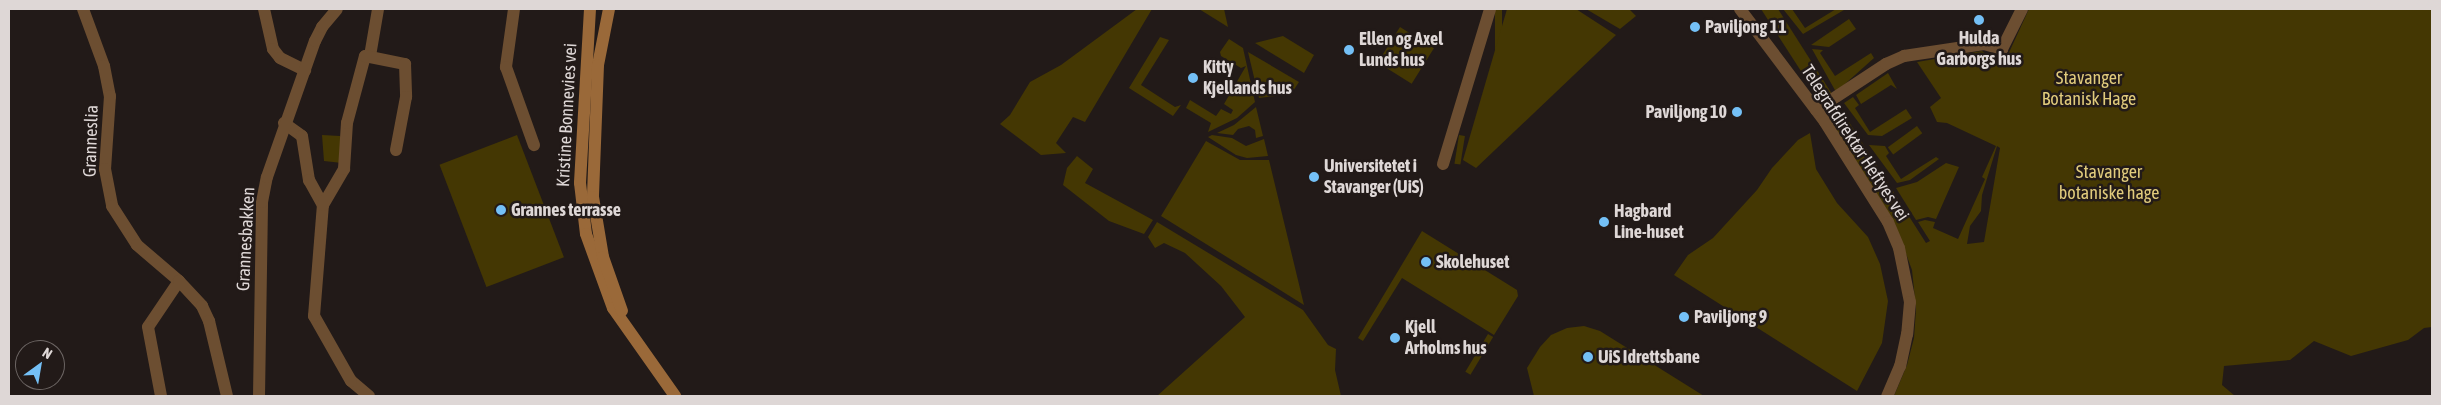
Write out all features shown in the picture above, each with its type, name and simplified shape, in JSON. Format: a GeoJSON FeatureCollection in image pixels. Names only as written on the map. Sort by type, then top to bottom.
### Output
{"type":"FeatureCollection","features":[{"type":"Feature","properties":{"kind":"main road","name":"Kristine Bonnevies vei"},"geometry":{"type":"LineString","coordinates":[[590,9],[580,157],[581,209],[589,246],[612,308],[675,396]]}},
{"type":"Feature","properties":{"kind":"main road","name":"Kristine Bonnevies vei"},"geometry":{"type":"LineString","coordinates":[[609,9],[598,65],[594,204],[603,257],[630,333]]}},
{"type":"Feature","properties":{"kind":"street","name":"Granneslia"},"geometry":{"type":"LineString","coordinates":[[83,9],[104,66],[110,96],[105,169],[112,206],[137,245],[179,281],[197,300],[209,321],[226,396]]}},
{"type":"Feature","properties":{"kind":"street"},"geometry":{"type":"LineString","coordinates":[[264,9],[273,49],[280,58],[305,70]]}},
{"type":"Feature","properties":{"kind":"street","name":"Grannesbakken"},"geometry":{"type":"LineString","coordinates":[[259,396],[262,202],[284,123],[322,27],[337,9]]}},
{"type":"Feature","properties":{"kind":"street"},"geometry":{"type":"LineString","coordinates":[[370,56],[378,9]]}},
{"type":"Feature","properties":{"kind":"street"},"geometry":{"type":"LineString","coordinates":[[514,9],[501,75],[534,145]]}},
{"type":"Feature","properties":{"kind":"street"},"geometry":{"type":"LineString","coordinates":[[1443,164],[1490,9]]}},
{"type":"Feature","properties":{"kind":"street","name":"Telegrafdirektør Heftyes vei"},"geometry":{"type":"LineString","coordinates":[[1740,9],[1816,110],[1888,222],[1906,274],[1910,302],[1908,334],[1900,366],[1886,396]]}},
{"type":"Feature","properties":{"kind":"street"},"geometry":{"type":"LineString","coordinates":[[1816,110],[1886,64],[1904,56],[1984,44],[2002,49],[2022,9]]}},
{"type":"Feature","properties":{"kind":"street"},"geometry":{"type":"LineString","coordinates":[[369,396],[351,380],[314,316],[323,205],[344,169],[354,88],[362,58],[370,56],[405,64],[406,97],[396,150]]}},
{"type":"Feature","properties":{"kind":"street"},"geometry":{"type":"LineString","coordinates":[[284,123],[302,136],[308,180],[323,205]]}},
{"type":"Feature","properties":{"kind":"street"},"geometry":{"type":"LineString","coordinates":[[161,396],[148,328],[179,281]]}},
{"type":"Feature","properties":{"kind":"green space"},"geometry":{"type":"Polygon","coordinates":[[[1137,9],[1152,9],[1085,122],[1073,117],[1056,143],[1066,153],[1041,155],[1000,124],[1010,115],[1030,82],[1061,65],[1137,9]]]}},
{"type":"Feature","properties":{"kind":"green space"},"geometry":{"type":"Polygon","coordinates":[[[1199,9],[1224,9],[1228,27],[1199,9]]]}},
{"type":"Feature","properties":{"kind":"green space"},"geometry":{"type":"Polygon","coordinates":[[[1495,9],[1502,9],[1502,109],[1495,109],[1495,9]]]}},
{"type":"Feature","properties":{"kind":"green space"},"geometry":{"type":"Polygon","coordinates":[[[1507,9],[1576,9],[1616,35],[1476,168],[1463,160],[1507,9]]]}},
{"type":"Feature","properties":{"kind":"green space"},"geometry":{"type":"Polygon","coordinates":[[[1586,9],[1629,9],[1636,16],[1620,29],[1586,9]]]}},
{"type":"Feature","properties":{"kind":"green space"},"geometry":{"type":"Polygon","coordinates":[[[1761,9],[1778,9],[1832,94],[1817,96],[1761,9]]]}},
{"type":"Feature","properties":{"kind":"green space"},"geometry":{"type":"Polygon","coordinates":[[[1783,9],[1792,9],[1805,28],[1836,9],[1844,10],[1803,34],[1783,9]]]}},
{"type":"Feature","properties":{"kind":"green space"},"geometry":{"type":"Polygon","coordinates":[[[2029,9],[2432,9],[2432,327],[2424,328],[2408,340],[2351,356],[2314,341],[2290,360],[2224,366],[2222,385],[2235,396],[1894,396],[1907,365],[1914,338],[1916,309],[1912,270],[1895,224],[1836,130],[1849,122],[1926,243],[1930,241],[1918,222],[1925,220],[1935,222],[1933,228],[1958,239],[1985,179],[1982,177],[1996,146],[1947,123],[1937,122],[1930,107],[1941,98],[1917,62],[1982,51],[1992,59],[2006,59],[2029,9]],[[1997,146],[1982,195],[1981,211],[1970,226],[1967,244],[1984,242],[2000,148],[1997,146]]]}},
{"type":"Feature","properties":{"kind":"green space"},"geometry":{"type":"Polygon","coordinates":[[[1849,19],[1856,29],[1829,47],[1811,45],[1849,19]]]}},
{"type":"Feature","properties":{"kind":"green space"},"geometry":{"type":"Polygon","coordinates":[[[1400,27],[1434,48],[1412,84],[1378,63],[1400,27]]]}},
{"type":"Feature","properties":{"kind":"green space"},"geometry":{"type":"Polygon","coordinates":[[[1283,36],[1314,55],[1304,73],[1255,43],[1283,36]]]}},
{"type":"Feature","properties":{"kind":"green space"},"geometry":{"type":"Polygon","coordinates":[[[1160,37],[1169,40],[1141,85],[1175,107],[1181,105],[1173,116],[1129,88],[1160,37]]]}},
{"type":"Feature","properties":{"kind":"green space"},"geometry":{"type":"Polygon","coordinates":[[[1229,39],[1243,48],[1255,102],[1237,118],[1208,132],[1211,123],[1186,108],[1190,100],[1216,116],[1221,109],[1231,114],[1233,110],[1224,104],[1246,66],[1241,68],[1221,56],[1220,52],[1229,39]]]}},
{"type":"Feature","properties":{"kind":"green space"},"geometry":{"type":"Polygon","coordinates":[[[1812,49],[1823,50],[1820,53],[1835,76],[1871,53],[1874,58],[1836,92],[1812,49]]]}},
{"type":"Feature","properties":{"kind":"green space"},"geometry":{"type":"Polygon","coordinates":[[[1248,52],[1299,82],[1291,94],[1259,98],[1248,52]]]}},
{"type":"Feature","properties":{"kind":"green space"},"geometry":{"type":"Polygon","coordinates":[[[1888,73],[1897,89],[1891,85],[1861,104],[1856,95],[1888,73]]]}},
{"type":"Feature","properties":{"kind":"green space"},"geometry":{"type":"Polygon","coordinates":[[[1853,97],[1859,105],[1855,108],[1870,132],[1906,109],[1912,118],[1882,136],[1868,135],[1844,103],[1853,97]]]}},
{"type":"Feature","properties":{"kind":"green space"},"geometry":{"type":"Polygon","coordinates":[[[1256,107],[1263,136],[1256,138],[1255,130],[1249,126],[1238,129],[1233,135],[1217,133],[1234,125],[1256,107]]]}},
{"type":"Feature","properties":{"kind":"green space"},"geometry":{"type":"Polygon","coordinates":[[[1917,126],[1922,133],[1893,154],[1888,147],[1917,126]]]}},
{"type":"Feature","properties":{"kind":"green space"},"geometry":{"type":"Polygon","coordinates":[[[1810,133],[1816,169],[1837,203],[1868,237],[1880,264],[1888,301],[1882,343],[1857,391],[1674,275],[1688,255],[1713,238],[1757,190],[1772,168],[1798,140],[1810,133]]]}},
{"type":"Feature","properties":{"kind":"green space"},"geometry":{"type":"Polygon","coordinates":[[[322,135],[340,136],[342,163],[324,161],[322,135]]]}},
{"type":"Feature","properties":{"kind":"green space","name":"Grannes terrasse"},"geometry":{"type":"Polygon","coordinates":[[[517,135],[564,257],[486,287],[440,165],[517,135]]]}},
{"type":"Feature","properties":{"kind":"green space"},"geometry":{"type":"Polygon","coordinates":[[[1212,135],[1232,138],[1246,146],[1264,139],[1268,156],[1247,158],[1236,155],[1208,137],[1212,135]]]}},
{"type":"Feature","properties":{"kind":"green space"},"geometry":{"type":"Polygon","coordinates":[[[1459,135],[1465,136],[1460,165],[1454,164],[1459,135]]]}},
{"type":"Feature","properties":{"kind":"green space"},"geometry":{"type":"Polygon","coordinates":[[[1206,141],[1240,160],[1269,160],[1304,305],[1161,216],[1206,141]]]}},
{"type":"Feature","properties":{"kind":"green space"},"geometry":{"type":"Polygon","coordinates":[[[1869,145],[1885,146],[1889,153],[1886,156],[1901,179],[1936,157],[1939,159],[1910,180],[1897,183],[1869,145]]]}},
{"type":"Feature","properties":{"kind":"green space"},"geometry":{"type":"Polygon","coordinates":[[[1077,156],[1093,169],[1085,183],[1153,220],[1144,234],[1109,221],[1063,185],[1067,168],[1077,156]]]}},
{"type":"Feature","properties":{"kind":"green space"},"geometry":{"type":"Polygon","coordinates":[[[1946,163],[1959,167],[1936,219],[1928,217],[1916,220],[1896,188],[1917,182],[1946,163]]]}},
{"type":"Feature","properties":{"kind":"green space"},"geometry":{"type":"Polygon","coordinates":[[[1157,222],[1303,310],[1328,345],[1336,349],[1335,370],[1341,396],[1157,396],[1245,317],[1221,286],[1185,253],[1164,243],[1155,248],[1148,237],[1157,222]]]}},
{"type":"Feature","properties":{"kind":"green space"},"geometry":{"type":"Polygon","coordinates":[[[1422,231],[1517,290],[1518,296],[1494,335],[1402,278],[1363,341],[1358,338],[1422,231]]]}},
{"type":"Feature","properties":{"kind":"green space","name":"UiS Idrettsbane"},"geometry":{"type":"Polygon","coordinates":[[[1584,326],[1600,331],[1704,396],[1534,396],[1527,368],[1540,347],[1551,335],[1567,328],[1584,326]]]}},
{"type":"Feature","properties":{"kind":"green space"},"geometry":{"type":"Polygon","coordinates":[[[1488,334],[1493,337],[1470,375],[1465,372],[1488,334]]]}},
{"type":"Feature","properties":{"kind":"place","name":"Hulda Garborgs hus"},"geometry":{"type":"Point","coordinates":[1979,20]}},
{"type":"Feature","properties":{"kind":"place","name":"Paviljong 11"},"geometry":{"type":"Point","coordinates":[1695,27]}},
{"type":"Feature","properties":{"kind":"place","name":"Ellen og Axel Lunds hus"},"geometry":{"type":"Point","coordinates":[1349,50]}},
{"type":"Feature","properties":{"kind":"place","name":"Kitty Kjellands hus"},"geometry":{"type":"Point","coordinates":[1193,78]}},
{"type":"Feature","properties":{"kind":"place","name":"Paviljong 10"},"geometry":{"type":"Point","coordinates":[1737,112]}},
{"type":"Feature","properties":{"kind":"place","name":"Universitetet i Stavanger (UiS)"},"geometry":{"type":"Point","coordinates":[1314,177]}},
{"type":"Feature","properties":{"kind":"place","name":"Grannes terrasse"},"geometry":{"type":"Point","coordinates":[501,210]}},
{"type":"Feature","properties":{"kind":"place","name":"Hagbard Line-huset"},"geometry":{"type":"Point","coordinates":[1604,222]}},
{"type":"Feature","properties":{"kind":"place","name":"Skolehuset"},"geometry":{"type":"Point","coordinates":[1426,262]}},
{"type":"Feature","properties":{"kind":"place","name":"Paviljong 9"},"geometry":{"type":"Point","coordinates":[1684,317]}},
{"type":"Feature","properties":{"kind":"place","name":"Kjell Arholms hus"},"geometry":{"type":"Point","coordinates":[1395,338]}},
{"type":"Feature","properties":{"kind":"place","name":"UiS Idrettsbane"},"geometry":{"type":"Point","coordinates":[1588,357]}},
{"type":"Feature","properties":{"kind":"park label","name":"Stavanger Botanisk Hage"},"geometry":{"type":"Point","coordinates":[2089,89]}},
{"type":"Feature","properties":{"kind":"park label","name":"Stavanger botaniske hage"},"geometry":{"type":"Point","coordinates":[2109,183]}}]}
